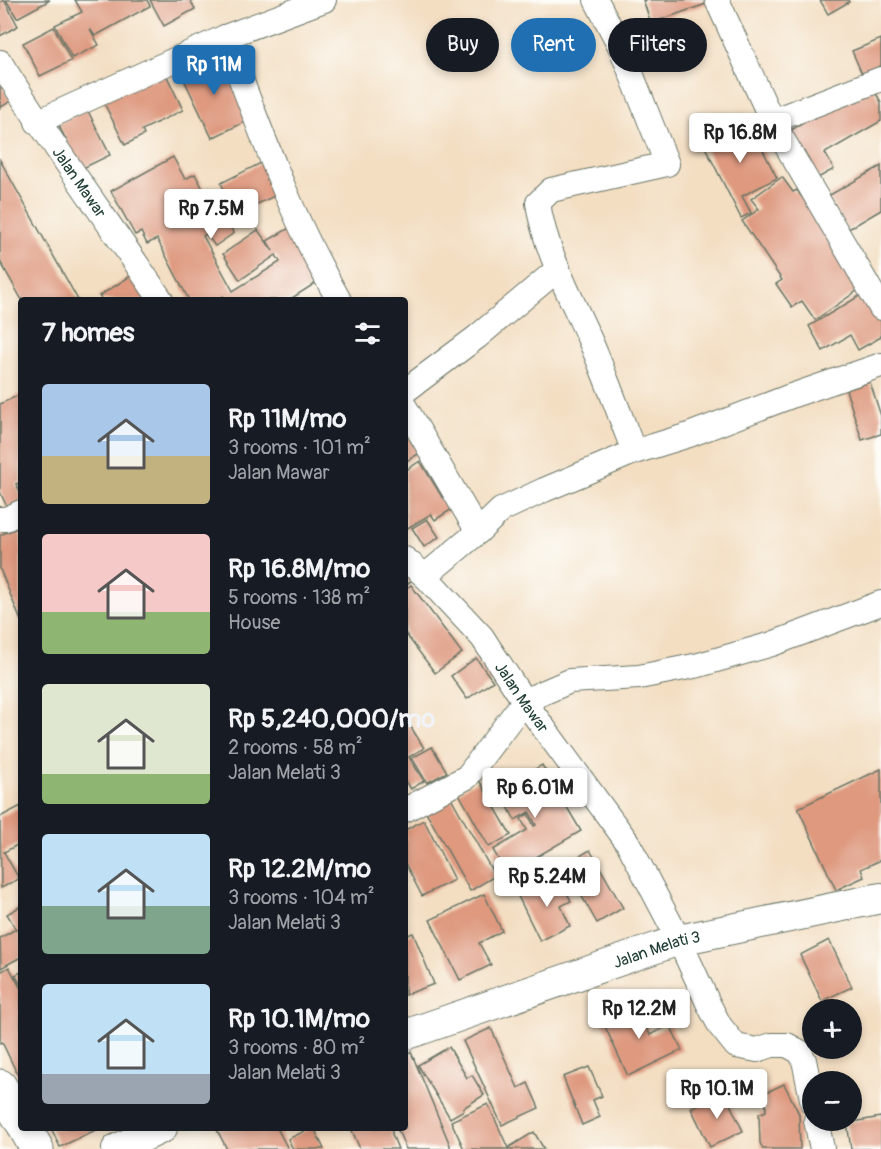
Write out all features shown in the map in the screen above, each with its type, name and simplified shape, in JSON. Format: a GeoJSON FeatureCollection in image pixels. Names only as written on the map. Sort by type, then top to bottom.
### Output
{"type":"FeatureCollection","features":[{"type":"Feature","properties":{"kind":"main road"},"geometry":{"type":"LineString","coordinates":[[0,1086],[18,1115]]}},
{"type":"Feature","properties":{"kind":"main road"},"geometry":{"type":"LineString","coordinates":[[28,1131],[37,1149]]}},
{"type":"Feature","properties":{"kind":"street"},"geometry":{"type":"LineString","coordinates":[[38,123],[225,38],[324,0]]}},
{"type":"Feature","properties":{"kind":"street"},"geometry":{"type":"LineString","coordinates":[[596,0],[621,48],[668,164],[551,190],[538,203],[540,218],[558,269],[601,364],[634,452]]}},
{"type":"Feature","properties":{"kind":"street"},"geometry":{"type":"LineString","coordinates":[[717,0],[772,121],[881,308]]}},
{"type":"Feature","properties":{"kind":"street"},"geometry":{"type":"LineString","coordinates":[[225,38],[272,161],[315,259],[337,297]]}},
{"type":"Feature","properties":{"kind":"street","name":"Jalan Mawar"},"geometry":{"type":"LineString","coordinates":[[0,62],[38,123],[159,297]]}},
{"type":"Feature","properties":{"kind":"street"},"geometry":{"type":"LineString","coordinates":[[772,121],[881,79]]}},
{"type":"Feature","properties":{"kind":"street"},"geometry":{"type":"LineString","coordinates":[[408,389],[477,337],[558,269]]}},
{"type":"Feature","properties":{"kind":"street"},"geometry":{"type":"LineString","coordinates":[[425,576],[501,510],[544,490],[634,452],[689,435],[881,364]]}},
{"type":"Feature","properties":{"kind":"street"},"geometry":{"type":"LineString","coordinates":[[408,412],[478,532]]}},
{"type":"Feature","properties":{"kind":"street"},"geometry":{"type":"LineString","coordinates":[[0,519],[18,513]]}},
{"type":"Feature","properties":{"kind":"street","name":"Jalan Mawar"},"geometry":{"type":"LineString","coordinates":[[408,562],[425,576],[482,637],[524,701],[628,843],[679,940],[720,1026],[736,1046],[757,1050],[772,1045],[787,1045],[800,1052],[806,1071]]}},
{"type":"Feature","properties":{"kind":"street"},"geometry":{"type":"LineString","coordinates":[[408,808],[467,777],[524,701],[570,681],[639,677],[699,665],[772,644],[881,603]]}},
{"type":"Feature","properties":{"kind":"street","name":"Jalan Melati 3"},"geometry":{"type":"LineString","coordinates":[[408,1034],[679,940],[881,898]]}},
{"type":"Feature","properties":{"kind":"street"},"geometry":{"type":"LineString","coordinates":[[117,1149],[156,1131]]}},
{"type":"Feature","properties":{"kind":"street"},"geometry":{"type":"LineString","coordinates":[[818,1131],[822,1149]]}},
{"type":"Feature","properties":{"kind":"building"},"geometry":{"type":"Polygon","coordinates":[[[4,0],[18,26],[0,36],[0,2],[4,0]]]}},
{"type":"Feature","properties":{"kind":"building"},"geometry":{"type":"Polygon","coordinates":[[[6,0],[50,0],[17,18],[6,0]]]}},
{"type":"Feature","properties":{"kind":"building"},"geometry":{"type":"Polygon","coordinates":[[[75,0],[147,0],[150,6],[95,36],[90,29],[99,45],[72,58],[55,25],[82,12],[75,0]]]}},
{"type":"Feature","properties":{"kind":"building"},"geometry":{"type":"Polygon","coordinates":[[[150,0],[190,0],[195,9],[164,26],[150,0]]]}},
{"type":"Feature","properties":{"kind":"building"},"geometry":{"type":"Polygon","coordinates":[[[643,0],[708,0],[709,3],[666,18],[649,18],[643,0]]]}},
{"type":"Feature","properties":{"kind":"building"},"geometry":{"type":"Polygon","coordinates":[[[820,0],[848,0],[849,2],[828,14],[820,0]]]}},
{"type":"Feature","properties":{"kind":"building"},"geometry":{"type":"Polygon","coordinates":[[[54,27],[71,61],[40,76],[23,43],[54,27]]]}},
{"type":"Feature","properties":{"kind":"building"},"geometry":{"type":"Polygon","coordinates":[[[881,39],[881,66],[862,74],[852,51],[881,39]]]}},
{"type":"Feature","properties":{"kind":"building"},"geometry":{"type":"Polygon","coordinates":[[[217,53],[249,120],[212,138],[180,71],[217,53]]]}},
{"type":"Feature","properties":{"kind":"building"},"geometry":{"type":"Polygon","coordinates":[[[163,68],[183,110],[142,130],[144,135],[125,145],[102,99],[163,68]]]}},
{"type":"Feature","properties":{"kind":"building"},"geometry":{"type":"Polygon","coordinates":[[[0,83],[11,101],[0,108],[0,83]]]}},
{"type":"Feature","properties":{"kind":"building"},"geometry":{"type":"Polygon","coordinates":[[[871,85],[881,102],[881,121],[825,153],[834,169],[818,178],[791,130],[871,85]]]}},
{"type":"Feature","properties":{"kind":"building"},"geometry":{"type":"Polygon","coordinates":[[[87,109],[110,155],[81,169],[58,124],[87,109]]]}},
{"type":"Feature","properties":{"kind":"building"},"geometry":{"type":"Polygon","coordinates":[[[748,121],[777,178],[742,196],[751,213],[741,218],[703,143],[748,121]]]}},
{"type":"Feature","properties":{"kind":"building"},"geometry":{"type":"Polygon","coordinates":[[[173,157],[185,179],[195,174],[222,224],[226,221],[234,233],[215,246],[206,234],[203,236],[233,291],[280,262],[276,255],[240,280],[223,254],[258,230],[273,251],[267,241],[291,227],[325,277],[294,297],[187,297],[157,239],[147,244],[141,232],[135,235],[111,191],[173,157]]]}},
{"type":"Feature","properties":{"kind":"building"},"geometry":{"type":"Polygon","coordinates":[[[0,160],[76,297],[20,297],[0,261],[0,160]]]}},
{"type":"Feature","properties":{"kind":"building"},"geometry":{"type":"Polygon","coordinates":[[[267,160],[283,192],[236,214],[221,183],[267,160]]]}},
{"type":"Feature","properties":{"kind":"building"},"geometry":{"type":"Polygon","coordinates":[[[881,166],[881,210],[847,230],[828,196],[881,166]]]}},
{"type":"Feature","properties":{"kind":"building"},"geometry":{"type":"Polygon","coordinates":[[[782,177],[793,192],[797,190],[864,286],[815,320],[802,301],[792,307],[776,284],[782,280],[742,221],[759,209],[751,199],[782,177]]]}},
{"type":"Feature","properties":{"kind":"building"},"geometry":{"type":"Polygon","coordinates":[[[132,275],[146,297],[100,297],[132,275]]]}},
{"type":"Feature","properties":{"kind":"building"},"geometry":{"type":"Polygon","coordinates":[[[866,292],[881,318],[881,337],[858,350],[850,335],[823,351],[809,326],[866,292]]]}},
{"type":"Feature","properties":{"kind":"building"},"geometry":{"type":"Polygon","coordinates":[[[870,382],[881,416],[881,434],[862,440],[846,390],[870,382]]]}},
{"type":"Feature","properties":{"kind":"building"},"geometry":{"type":"Polygon","coordinates":[[[18,395],[18,483],[16,484],[18,504],[8,509],[0,492],[0,404],[18,395]]]}},
{"type":"Feature","properties":{"kind":"building"},"geometry":{"type":"Polygon","coordinates":[[[408,431],[420,453],[408,460],[408,431]]]}},
{"type":"Feature","properties":{"kind":"building"},"geometry":{"type":"Polygon","coordinates":[[[420,461],[442,497],[452,491],[460,504],[435,520],[431,514],[408,528],[408,469],[420,461]]]}},
{"type":"Feature","properties":{"kind":"building"},"geometry":{"type":"Polygon","coordinates":[[[427,519],[439,537],[424,547],[412,528],[427,519]]]}},
{"type":"Feature","properties":{"kind":"building"},"geometry":{"type":"Polygon","coordinates":[[[17,528],[18,530],[18,614],[0,569],[0,535],[17,528]]]}},
{"type":"Feature","properties":{"kind":"building"},"geometry":{"type":"Polygon","coordinates":[[[408,573],[413,579],[408,583],[408,573]]]}},
{"type":"Feature","properties":{"kind":"building"},"geometry":{"type":"Polygon","coordinates":[[[411,585],[462,653],[435,673],[408,637],[408,587],[411,585]]]}},
{"type":"Feature","properties":{"kind":"building"},"geometry":{"type":"Polygon","coordinates":[[[476,658],[493,681],[467,699],[451,676],[476,658]]]}},
{"type":"Feature","properties":{"kind":"building"},"geometry":{"type":"Polygon","coordinates":[[[408,724],[424,748],[409,757],[424,781],[411,789],[408,784],[408,724]]]}},
{"type":"Feature","properties":{"kind":"building"},"geometry":{"type":"Polygon","coordinates":[[[432,747],[447,772],[427,783],[412,758],[432,747]]]}},
{"type":"Feature","properties":{"kind":"building"},"geometry":{"type":"Polygon","coordinates":[[[542,765],[581,831],[507,874],[493,850],[527,830],[521,819],[528,814],[534,826],[536,825],[529,812],[515,820],[499,790],[542,765]]]}},
{"type":"Feature","properties":{"kind":"building"},"geometry":{"type":"Polygon","coordinates":[[[881,769],[881,860],[861,869],[864,877],[836,890],[798,808],[881,769]]]}},
{"type":"Feature","properties":{"kind":"building"},"geometry":{"type":"Polygon","coordinates":[[[479,780],[511,835],[489,847],[458,792],[479,780]]]}},
{"type":"Feature","properties":{"kind":"building"},"geometry":{"type":"Polygon","coordinates":[[[449,794],[495,876],[470,891],[424,808],[449,794]]]}},
{"type":"Feature","properties":{"kind":"building"},"geometry":{"type":"Polygon","coordinates":[[[18,808],[18,845],[4,852],[18,880],[1,888],[0,817],[18,808]]]}},
{"type":"Feature","properties":{"kind":"building"},"geometry":{"type":"Polygon","coordinates":[[[424,820],[454,880],[422,896],[408,869],[408,828],[424,820]]]}},
{"type":"Feature","properties":{"kind":"building"},"geometry":{"type":"Polygon","coordinates":[[[590,850],[623,908],[597,923],[564,865],[590,850]]]}},
{"type":"Feature","properties":{"kind":"building"},"geometry":{"type":"Polygon","coordinates":[[[559,877],[571,901],[561,906],[570,926],[540,941],[518,896],[559,877]]]}},
{"type":"Feature","properties":{"kind":"building"},"geometry":{"type":"Polygon","coordinates":[[[484,894],[502,931],[479,943],[491,965],[460,980],[430,920],[484,894]]]}},
{"type":"Feature","properties":{"kind":"building"},"geometry":{"type":"Polygon","coordinates":[[[18,908],[18,959],[1,968],[0,938],[16,929],[7,914],[18,908]]]}},
{"type":"Feature","properties":{"kind":"building"},"geometry":{"type":"Polygon","coordinates":[[[413,933],[434,984],[408,994],[408,935],[413,933]]]}},
{"type":"Feature","properties":{"kind":"building"},"geometry":{"type":"Polygon","coordinates":[[[829,940],[852,987],[826,999],[821,999],[800,955],[829,940]]]}},
{"type":"Feature","properties":{"kind":"building"},"geometry":{"type":"Polygon","coordinates":[[[9,967],[18,984],[18,1076],[2,1042],[0,1043],[0,972],[9,967]]]}},
{"type":"Feature","properties":{"kind":"building"},"geometry":{"type":"Polygon","coordinates":[[[636,1004],[650,1035],[670,1025],[682,1050],[628,1076],[602,1020],[636,1004]]]}},
{"type":"Feature","properties":{"kind":"building"},"geometry":{"type":"Polygon","coordinates":[[[491,1028],[518,1088],[528,1083],[539,1108],[502,1125],[463,1041],[491,1028]]]}},
{"type":"Feature","properties":{"kind":"building"},"geometry":{"type":"Polygon","coordinates":[[[449,1047],[467,1078],[472,1075],[484,1095],[450,1118],[418,1065],[449,1047]]]}},
{"type":"Feature","properties":{"kind":"building"},"geometry":{"type":"Polygon","coordinates":[[[411,1052],[450,1149],[406,1149],[398,1131],[408,1131],[408,1053],[411,1052]]]}},
{"type":"Feature","properties":{"kind":"building"},"geometry":{"type":"Polygon","coordinates":[[[589,1067],[602,1096],[593,1100],[600,1117],[582,1125],[563,1077],[589,1067]]]}},
{"type":"Feature","properties":{"kind":"building"},"geometry":{"type":"Polygon","coordinates":[[[784,1084],[799,1114],[800,1149],[763,1149],[760,1143],[759,1114],[766,1111],[765,1093],[784,1084]]]}},
{"type":"Feature","properties":{"kind":"building"},"geometry":{"type":"Polygon","coordinates":[[[724,1092],[743,1131],[710,1147],[691,1108],[724,1092]]]}},
{"type":"Feature","properties":{"kind":"building"},"geometry":{"type":"Polygon","coordinates":[[[488,1104],[508,1148],[534,1132],[544,1149],[464,1149],[451,1121],[488,1104]]]}},
{"type":"Feature","properties":{"kind":"building"},"geometry":{"type":"Polygon","coordinates":[[[881,1117],[881,1149],[851,1149],[848,1131],[862,1131],[862,1120],[881,1117]]]}},
{"type":"Feature","properties":{"kind":"building"},"geometry":{"type":"Polygon","coordinates":[[[52,1131],[94,1131],[60,1147],[52,1131]]]}},
{"type":"Feature","properties":{"kind":"building"},"geometry":{"type":"Polygon","coordinates":[[[218,1131],[279,1131],[288,1149],[227,1149],[218,1131]]]}},
{"type":"Feature","properties":{"kind":"building"},"geometry":{"type":"Polygon","coordinates":[[[305,1131],[315,1131],[324,1149],[293,1149],[288,1139],[305,1131]]]}},
{"type":"Feature","properties":{"kind":"building"},"geometry":{"type":"Polygon","coordinates":[[[352,1131],[392,1131],[398,1149],[360,1149],[352,1131]]]}}]}
